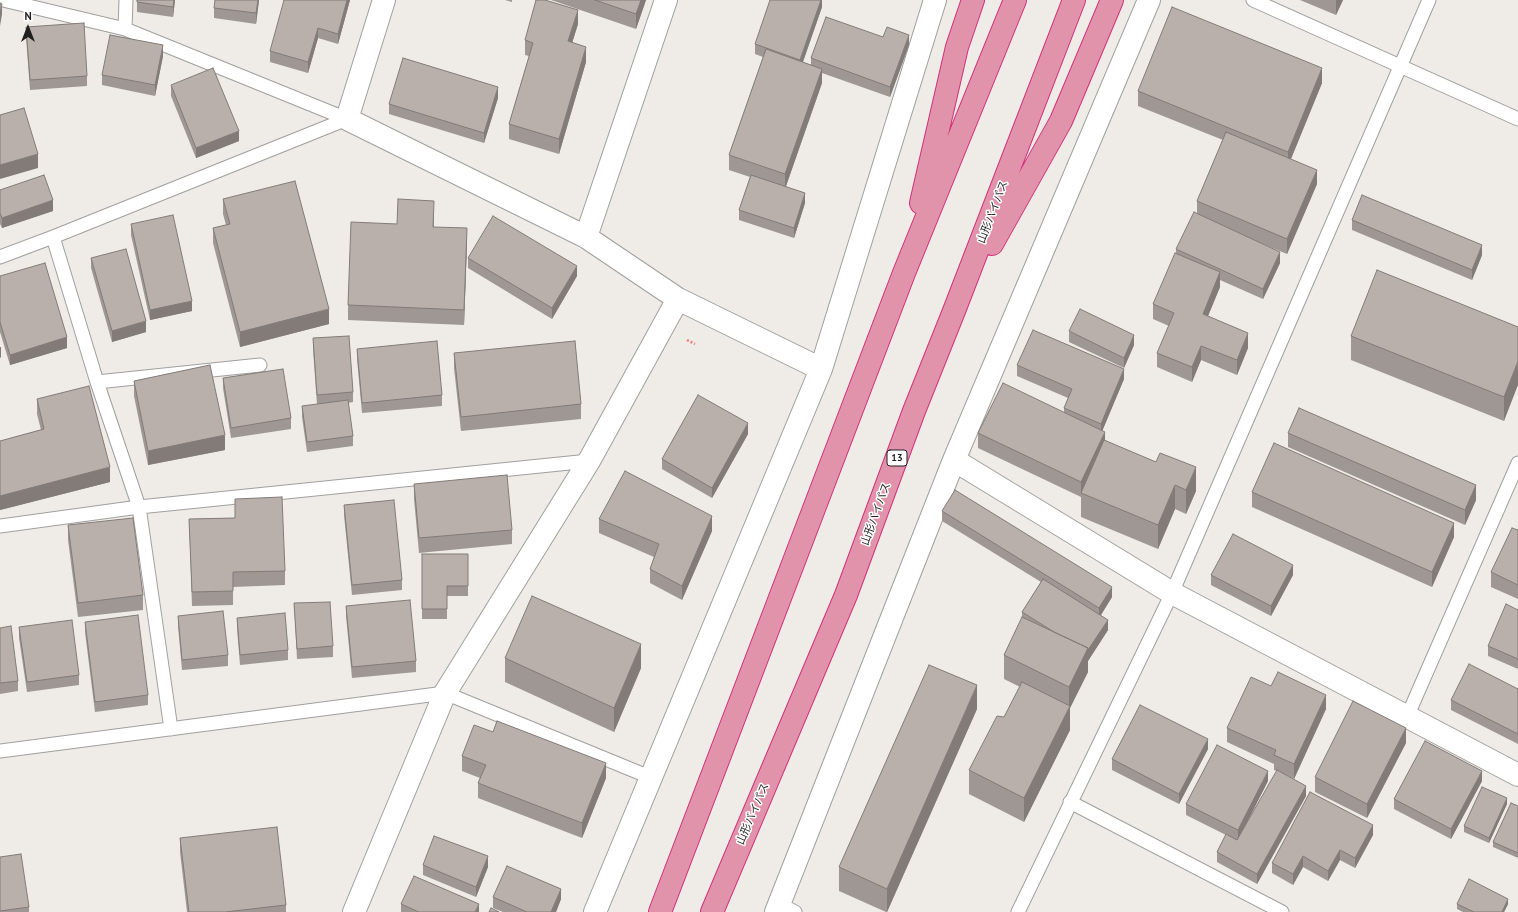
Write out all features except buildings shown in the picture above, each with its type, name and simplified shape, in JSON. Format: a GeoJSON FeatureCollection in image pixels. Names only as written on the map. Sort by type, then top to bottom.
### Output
{"type":"FeatureCollection","features":[{"type":"Feature","properties":{"kind":"highway"},"geometry":{"type":"LineString","coordinates":[[904,272],[957,47],[973,0]]}},
{"type":"Feature","properties":{"kind":"highway"},"geometry":{"type":"LineString","coordinates":[[660,912],[904,272],[1015,0]]}},
{"type":"Feature","properties":{"kind":"highway","name":"山形バイパス"},"geometry":{"type":"LineString","coordinates":[[712,912],[846,595],[914,411],[954,312],[1074,0]]}},
{"type":"Feature","properties":{"kind":"highway"},"geometry":{"type":"LineString","coordinates":[[954,312],[1061,121],[1112,0]]}},
{"type":"Feature","properties":{"kind":"street"},"geometry":{"type":"LineString","coordinates":[[384,0],[347,119],[586,238],[678,299],[821,369]]}},
{"type":"Feature","properties":{"kind":"street"},"geometry":{"type":"LineString","coordinates":[[586,238],[666,0]]}},
{"type":"Feature","properties":{"kind":"street"},"geometry":{"type":"LineString","coordinates":[[595,912],[821,369],[935,0]]}},
{"type":"Feature","properties":{"kind":"street"},"geometry":{"type":"LineString","coordinates":[[784,909],[954,460],[1149,0]]}},
{"type":"Feature","properties":{"kind":"street"},"geometry":{"type":"LineString","coordinates":[[354,912],[445,693],[589,460],[678,299]]}},
{"type":"Feature","properties":{"kind":"street"},"geometry":{"type":"LineString","coordinates":[[954,460],[1172,593],[1518,775]]}},
{"type":"Feature","properties":{"kind":"lane"},"geometry":{"type":"LineString","coordinates":[[2,0],[125,29],[347,119]]}},
{"type":"Feature","properties":{"kind":"lane"},"geometry":{"type":"LineString","coordinates":[[125,29],[126,0]]}},
{"type":"Feature","properties":{"kind":"lane"},"geometry":{"type":"LineString","coordinates":[[1253,0],[1518,119]]}},
{"type":"Feature","properties":{"kind":"lane"},"geometry":{"type":"LineString","coordinates":[[1018,912],[1172,593],[1429,0]]}},
{"type":"Feature","properties":{"kind":"lane"},"geometry":{"type":"LineString","coordinates":[[0,257],[347,119]]}},
{"type":"Feature","properties":{"kind":"lane"},"geometry":{"type":"LineString","coordinates":[[53,237],[97,382],[138,507],[171,729]]}},
{"type":"Feature","properties":{"kind":"lane"},"geometry":{"type":"LineString","coordinates":[[97,382],[260,365]]}},
{"type":"Feature","properties":{"kind":"lane"},"geometry":{"type":"LineString","coordinates":[[0,526],[138,507],[589,460]]}},
{"type":"Feature","properties":{"kind":"lane"},"geometry":{"type":"LineString","coordinates":[[1407,717],[1518,463]]}},
{"type":"Feature","properties":{"kind":"lane"},"geometry":{"type":"LineString","coordinates":[[0,751],[445,693],[652,778]]}},
{"type":"Feature","properties":{"kind":"lane"},"geometry":{"type":"LineString","coordinates":[[1070,802],[1282,912]]}}]}
